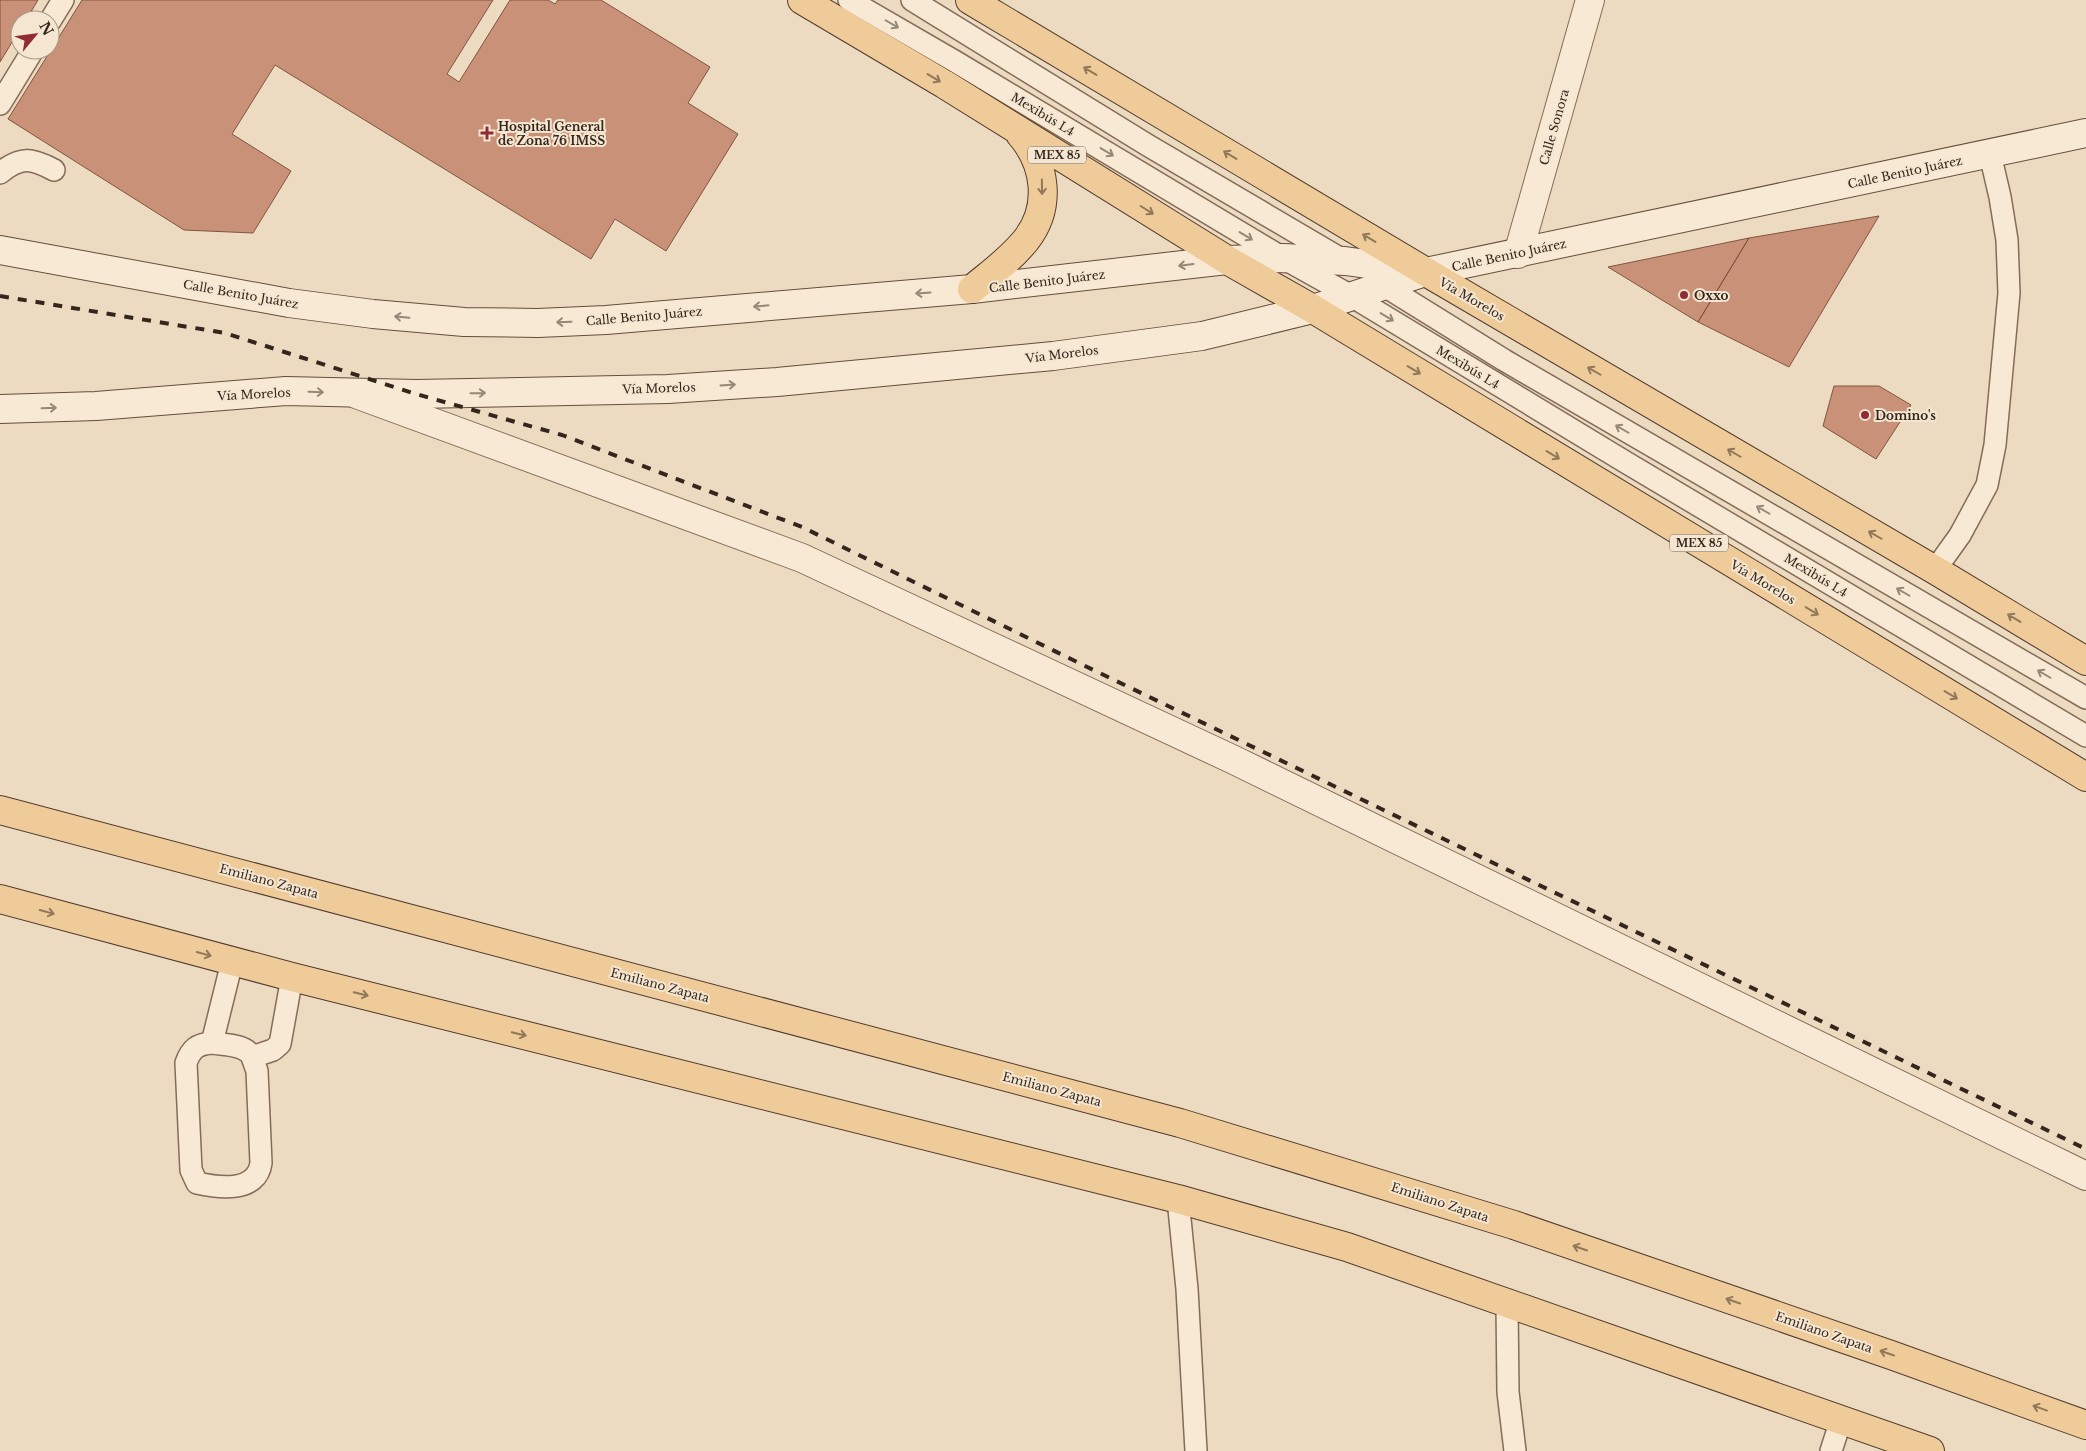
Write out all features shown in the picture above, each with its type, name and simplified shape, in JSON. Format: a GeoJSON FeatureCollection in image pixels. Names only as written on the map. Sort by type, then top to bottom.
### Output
{"type":"FeatureCollection","features":[{"type":"Feature","properties":{"kind":"main road","name":"Vía Morelos"},"geometry":{"type":"LineString","coordinates":[[802,0],[1016,129],[1227,260],[1313,309],[2086,777]]}},
{"type":"Feature","properties":{"kind":"main road","name":"Vía Morelos"},"geometry":{"type":"LineString","coordinates":[[970,0],[1426,272],[1935,570],[2086,661]]}},
{"type":"Feature","properties":{"kind":"main road","name":"Calle Sonora"},"geometry":{"type":"LineString","coordinates":[[1518,254],[1590,0]]}},
{"type":"Feature","properties":{"kind":"main road"},"geometry":{"type":"LineString","coordinates":[[972,289],[1026,239],[1036,222],[1042,203],[1042,182],[1038,162],[1029,144],[1016,129]]}},
{"type":"Feature","properties":{"kind":"main road","name":"Calle Benito Juárez"},"geometry":{"type":"LineString","coordinates":[[0,250],[289,303],[373,314],[464,322],[538,323],[606,320],[972,289],[1227,260],[1283,258],[1345,261],[1426,272],[2086,133]]}},
{"type":"Feature","properties":{"kind":"main road","name":"Vía Morelos"},"geometry":{"type":"LineString","coordinates":[[0,409],[96,406],[286,391],[416,394],[668,388],[778,382],[1053,356],[1192,338],[1313,309],[1426,272]]}},
{"type":"Feature","properties":{"kind":"main road"},"geometry":{"type":"LineString","coordinates":[[354,394],[802,558],[1234,760],[2086,1176]]}},
{"type":"Feature","properties":{"kind":"main road","name":"Emiliano Zapata"},"geometry":{"type":"LineString","coordinates":[[0,810],[1189,1125],[1514,1225],[1891,1355],[2086,1425]]}},
{"type":"Feature","properties":{"kind":"main road"},"geometry":{"type":"LineString","coordinates":[[0,899],[232,962],[1178,1199],[1347,1248],[1930,1451]]}},
{"type":"Feature","properties":{"kind":"lane","name":"Mexibús L4"},"geometry":{"type":"LineString","coordinates":[[850,0],[1283,258],[1353,297],[1635,468],[2086,736]]}},
{"type":"Feature","properties":{"kind":"lane","name":"Mexibús L4"},"geometry":{"type":"LineString","coordinates":[[912,0],[1149,146],[1385,285],[1504,360],[2086,698]]}},
{"type":"Feature","properties":{"kind":"lane"},"geometry":{"type":"LineString","coordinates":[[0,104],[27,60]]}},
{"type":"Feature","properties":{"kind":"lane"},"geometry":{"type":"LineString","coordinates":[[1935,570],[1960,535],[1987,485],[1995,445],[2009,293],[2007,240],[1990,154]]}},
{"type":"Feature","properties":{"kind":"lane"},"geometry":{"type":"LineString","coordinates":[[0,173],[15,163],[24,160],[40,163],[54,170]]}},
{"type":"Feature","properties":{"kind":"lane"},"geometry":{"type":"LineString","coordinates":[[212,1043],[232,962]]}},
{"type":"Feature","properties":{"kind":"lane"},"geometry":{"type":"LineString","coordinates":[[252,1057],[273,1050],[280,1044],[292,977]]}},
{"type":"Feature","properties":{"kind":"lane"},"geometry":{"type":"LineString","coordinates":[[212,1043],[245,1048],[250,1051],[252,1057],[257,1071],[262,1163],[260,1171],[250,1182],[242,1185],[210,1187],[197,1183],[191,1170],[186,1063],[194,1048],[202,1044],[212,1043]]}},
{"type":"Feature","properties":{"kind":"lane"},"geometry":{"type":"LineString","coordinates":[[1178,1199],[1187,1289],[1196,1451]]}},
{"type":"Feature","properties":{"kind":"lane"},"geometry":{"type":"LineString","coordinates":[[1507,1305],[1508,1392],[1515,1451]]}},
{"type":"Feature","properties":{"kind":"lane"},"geometry":{"type":"LineString","coordinates":[[1831,1451],[1841,1420]]}},
{"type":"Feature","properties":{"kind":"building"},"geometry":{"type":"Polygon","coordinates":[[[0,0],[38,0],[32,10],[10,10],[10,46],[0,62],[0,0]]]}},
{"type":"Feature","properties":{"kind":"building"},"geometry":{"type":"Polygon","coordinates":[[[82,0],[493,0],[447,74],[459,82],[510,0],[548,0],[555,4],[558,0],[601,0],[710,67],[688,103],[738,134],[666,251],[615,219],[591,259],[275,65],[232,134],[291,171],[253,233],[184,230],[8,119],[45,60],[60,60],[60,35],[82,0]]]}},
{"type":"Feature","properties":{"kind":"building"},"geometry":{"type":"Polygon","coordinates":[[[1879,216],[1789,367],[1698,322],[1749,238],[1879,216]]]}},
{"type":"Feature","properties":{"kind":"building","name":"Oxxo"},"geometry":{"type":"Polygon","coordinates":[[[1749,238],[1698,322],[1608,267],[1749,238]]]}},
{"type":"Feature","properties":{"kind":"building","name":"Domino's"},"geometry":{"type":"Polygon","coordinates":[[[1834,386],[1879,386],[1911,405],[1876,459],[1823,426],[1834,386]]]}},
{"type":"Feature","properties":{"kind":"railway"},"geometry":{"type":"LineString","coordinates":[[0,296],[225,333],[416,394],[562,435],[802,527],[1079,663],[2086,1149]]}},
{"type":"Feature","properties":{"kind":"place","name":"Hospital General de Zona 76 IMSS"},"geometry":{"type":"Point","coordinates":[487,133]}},
{"type":"Feature","properties":{"kind":"place","name":"Oxxo"},"geometry":{"type":"Point","coordinates":[1684,295]}},
{"type":"Feature","properties":{"kind":"place","name":"Domino's"},"geometry":{"type":"Point","coordinates":[1865,415]}}]}
